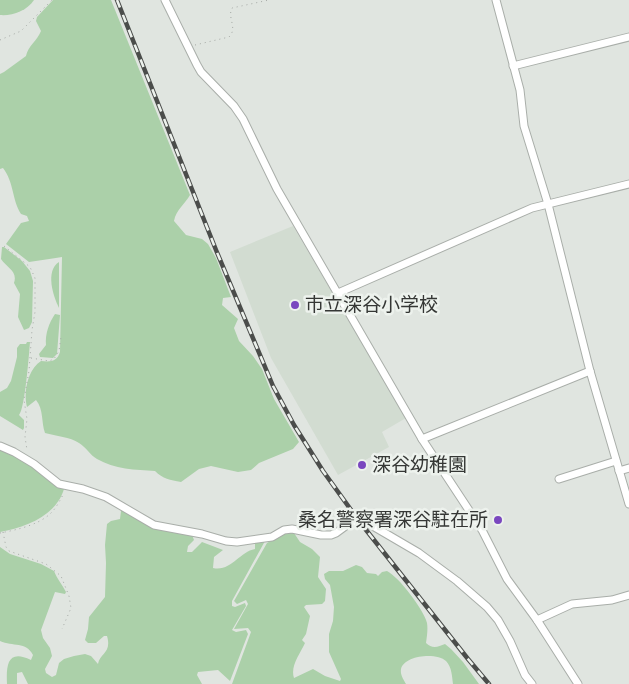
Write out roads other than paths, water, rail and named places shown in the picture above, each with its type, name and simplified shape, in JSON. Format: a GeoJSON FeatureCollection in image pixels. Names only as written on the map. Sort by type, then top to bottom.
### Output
{"type":"FeatureCollection","features":[{"type":"Feature","properties":{"kind":"street"},"geometry":{"type":"LineString","coordinates":[[165,0],[201,72],[234,106],[243,119],[277,190],[422,439],[482,530],[507,579],[537,620],[578,684]]}},
{"type":"Feature","properties":{"kind":"street"},"geometry":{"type":"LineString","coordinates":[[496,0],[520,90],[524,126],[548,204],[590,372],[629,504]]}},
{"type":"Feature","properties":{"kind":"street"},"geometry":{"type":"LineString","coordinates":[[513,66],[629,37]]}},
{"type":"Feature","properties":{"kind":"street"},"geometry":{"type":"LineString","coordinates":[[338,293],[532,208],[629,184]]}},
{"type":"Feature","properties":{"kind":"street"},"geometry":{"type":"LineString","coordinates":[[422,439],[590,372]]}},
{"type":"Feature","properties":{"kind":"street"},"geometry":{"type":"LineString","coordinates":[[0,446],[34,464],[59,484],[66,487],[83,489],[106,497],[146,521],[160,527],[202,534],[231,542],[272,537],[288,529],[331,535],[351,522],[366,522],[419,553],[457,581],[487,607],[498,620],[525,675],[532,684]]}},
{"type":"Feature","properties":{"kind":"street"},"geometry":{"type":"LineString","coordinates":[[559,479],[616,461]]}},
{"type":"Feature","properties":{"kind":"street"},"geometry":{"type":"LineString","coordinates":[[619,471],[629,468]]}},
{"type":"Feature","properties":{"kind":"street"},"geometry":{"type":"LineString","coordinates":[[537,620],[572,604],[612,600],[629,595]]}},
{"type":"Feature","properties":{"kind":"railway"},"geometry":{"type":"LineString","coordinates":[[117,0],[216,250],[273,386],[294,425],[323,471],[359,521],[489,684]]}},
{"type":"Feature","properties":{"kind":"place","name":"市立深谷小学校"},"geometry":{"type":"Point","coordinates":[295,305]}},
{"type":"Feature","properties":{"kind":"place","name":"深谷幼稚園"},"geometry":{"type":"Point","coordinates":[362,465]}},
{"type":"Feature","properties":{"kind":"place","name":"桑名警察署深谷駐在所"},"geometry":{"type":"Point","coordinates":[498,520]}}]}
